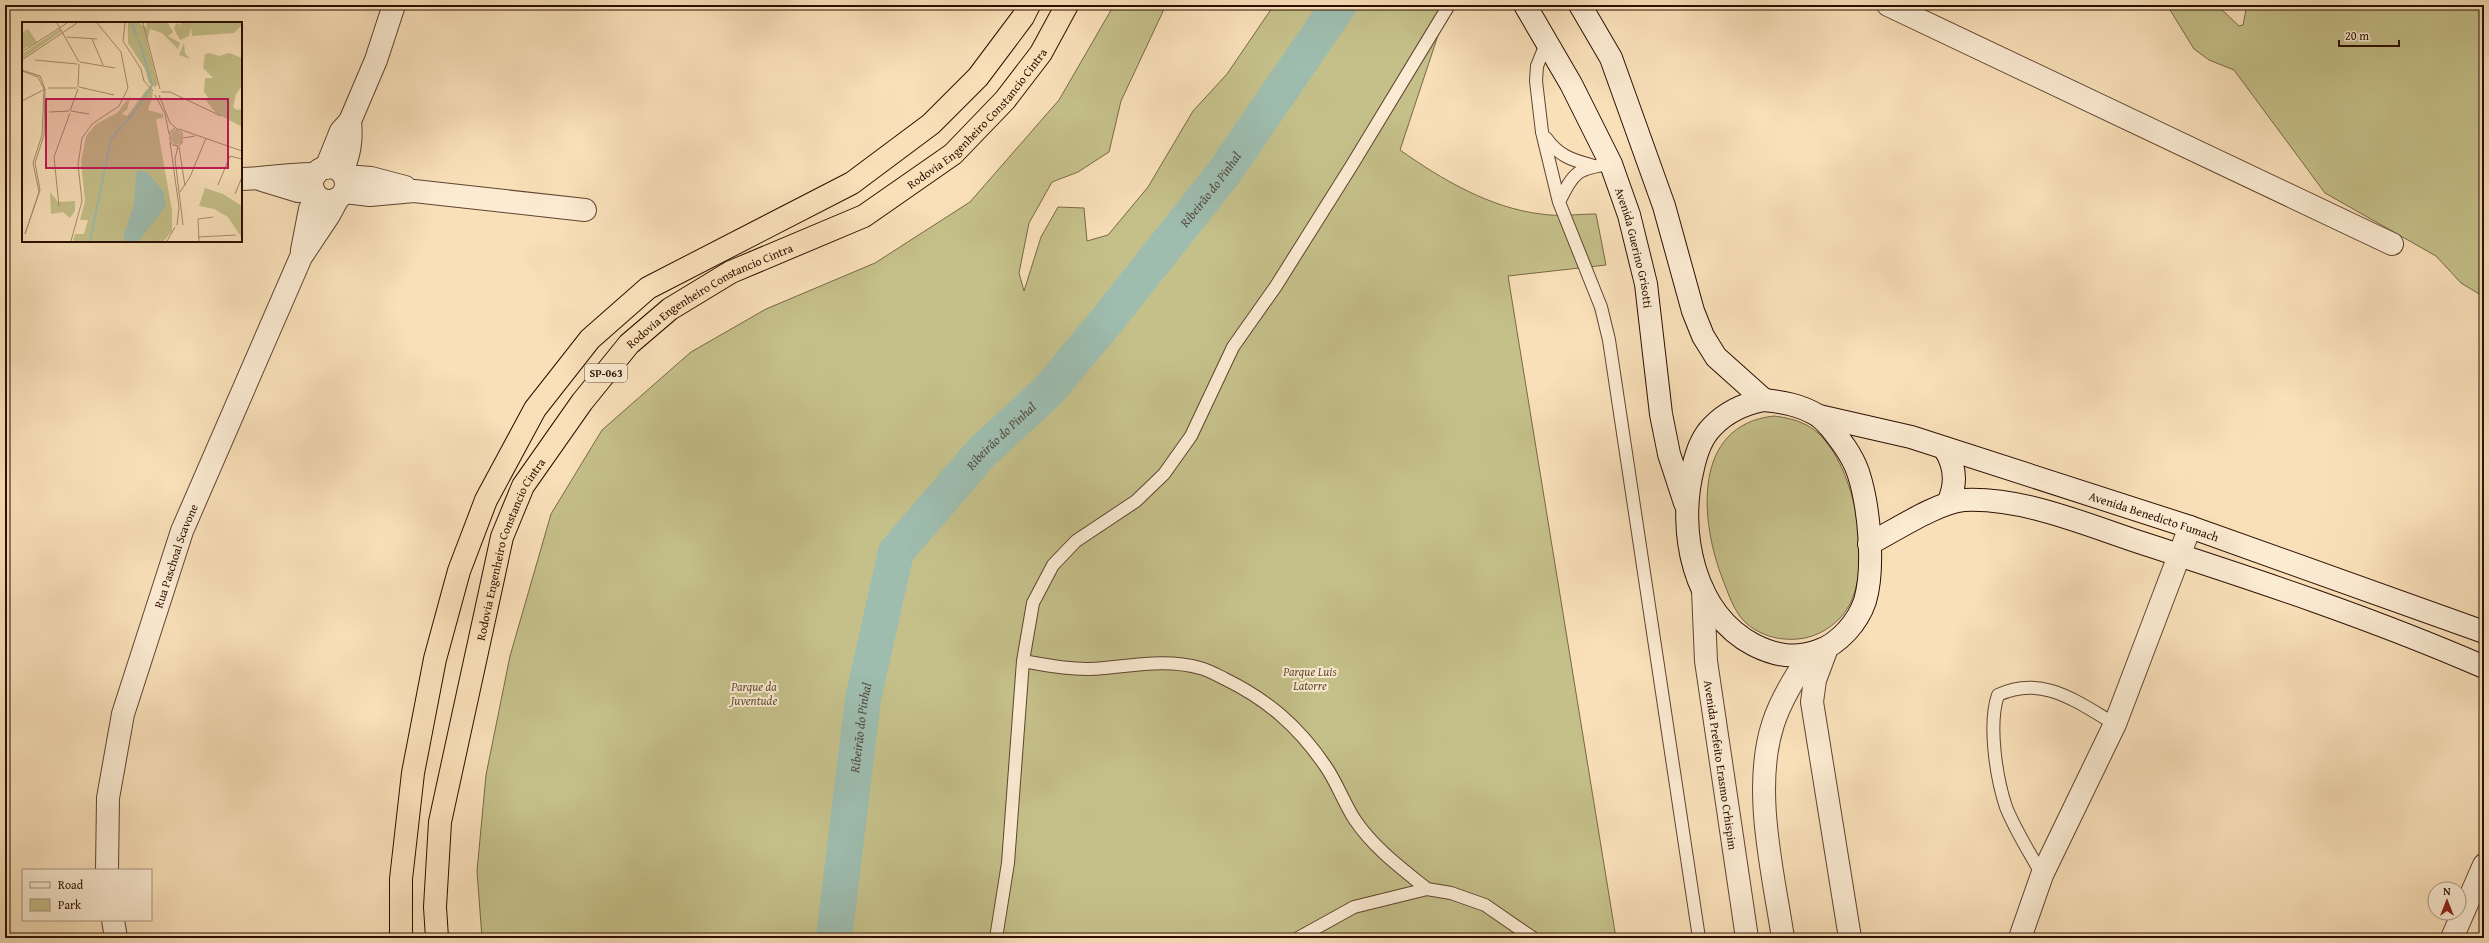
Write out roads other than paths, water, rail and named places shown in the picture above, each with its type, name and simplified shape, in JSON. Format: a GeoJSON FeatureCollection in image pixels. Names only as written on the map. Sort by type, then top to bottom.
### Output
{"type":"FeatureCollection","features":[{"type":"Feature","properties":{"kind":"highway","name":"SP-063"},"geometry":{"type":"LineString","coordinates":[[401,938],[401,879],[413,773],[435,659],[459,572],[486,500],[535,409],[590,339],[648,288],[852,183],[931,124],[978,77],[1023,16],[1029,5]]}},
{"type":"Feature","properties":{"kind":"highway","name":"Rodovia Engenheiro Constancio Cintra"},"geometry":{"type":"LineString","coordinates":[[437,938],[435,907],[440,822],[502,537],[523,486],[582,402],[629,344],[670,309],[731,272],[864,216],[953,154],[1005,100],[1041,53],[1067,5]]}},
{"type":"Feature","properties":{"kind":"street","name":"Rua Paschoal Scavone"},"geometry":{"type":"LineString","coordinates":[[107,869],[108,798],[123,714],[182,531],[301,257],[307,221],[330,183],[347,161],[350,149],[350,121],[376,60],[394,5]]}},
{"type":"Feature","properties":{"kind":"street","name":"Avenida Guerino Grisotti"},"geometry":{"type":"LineString","coordinates":[[1526,5],[1546,44],[1571,84],[1601,165],[1629,215],[1646,284],[1666,441],[1688,509]]}},
{"type":"Feature","properties":{"kind":"street"},"geometry":{"type":"LineString","coordinates":[[1580,5],[1611,58],[1664,206],[1693,311],[1703,336],[1716,357],[1764,400]]}},
{"type":"Feature","properties":{"kind":"street"},"geometry":{"type":"LineString","coordinates":[[1888,5],[2392,244]]}},
{"type":"Feature","properties":{"kind":"street"},"geometry":{"type":"LineString","coordinates":[[249,179],[279,174],[330,183],[397,183],[414,191],[585,210]]}},
{"type":"Feature","properties":{"kind":"street"},"geometry":{"type":"LineString","coordinates":[[1783,938],[1765,819],[1766,766],[1773,724],[1785,694],[1818,651],[1848,630],[1864,602],[1869,577],[1870,544],[1858,472],[1840,439],[1819,416],[1798,406],[1764,400],[1747,404],[1727,414],[1710,428],[1697,451],[1689,483],[1688,509],[1693,568],[1717,615],[1739,637],[1766,651],[1788,657],[1818,651]]}},
{"type":"Feature","properties":{"kind":"street","name":"Avenida Benedicto Fumach"},"geometry":{"type":"LineString","coordinates":[[1819,416],[1879,428],[2190,527],[2484,632]]}},
{"type":"Feature","properties":{"kind":"street"},"geometry":{"type":"LineString","coordinates":[[1944,448],[1949,456],[1954,474],[1953,492],[1948,503]]}},
{"type":"Feature","properties":{"kind":"street"},"geometry":{"type":"LineString","coordinates":[[1870,544],[1948,503],[1963,500],[2003,502],[2056,515],[2180,556],[2425,641],[2484,667]]}},
{"type":"Feature","properties":{"kind":"street"},"geometry":{"type":"LineString","coordinates":[[2020,938],[2042,875],[2115,724],[2190,527]]}},
{"type":"Feature","properties":{"kind":"street","name":"Avenida Prefeito Erasmo Crhispim"},"geometry":{"type":"LineString","coordinates":[[1703,590],[1706,661],[1747,938]]}},
{"type":"Feature","properties":{"kind":"street"},"geometry":{"type":"LineString","coordinates":[[1818,651],[1812,702],[1850,938]]}},
{"type":"Feature","properties":{"kind":"street"},"geometry":{"type":"LineString","coordinates":[[2452,938],[2484,865]]}},
{"type":"Feature","properties":{"kind":"street"},"geometry":{"type":"LineString","coordinates":[[113,921],[116,938]]}},
{"type":"Feature","properties":{"kind":"lane"},"geometry":{"type":"LineString","coordinates":[[996,938],[1008,863],[1023,661],[1033,603],[1052,565],[1076,541],[1136,501],[1164,474],[1191,436],[1233,347],[1276,286],[1352,165],[1449,5]]}},
{"type":"Feature","properties":{"kind":"lane"},"geometry":{"type":"LineString","coordinates":[[1546,44],[1537,66],[1536,81],[1542,132],[1559,202],[1601,307],[1609,340],[1699,938]]}},
{"type":"Feature","properties":{"kind":"lane"},"geometry":{"type":"LineString","coordinates":[[1542,132],[1555,150],[1565,157],[1601,165]]}},
{"type":"Feature","properties":{"kind":"lane"},"geometry":{"type":"LineString","coordinates":[[1559,202],[1575,175],[1601,165]]}},
{"type":"Feature","properties":{"kind":"lane"},"geometry":{"type":"LineString","coordinates":[[1023,661],[1056,668],[1103,669],[1143,663],[1173,663],[1201,668],[1236,685],[1276,710],[1299,732],[1327,768],[1355,820],[1380,850],[1427,889]]}},
{"type":"Feature","properties":{"kind":"lane"},"geometry":{"type":"LineString","coordinates":[[2042,875],[2006,806],[1996,757],[1992,723],[1993,708],[1998,695],[2023,686],[2042,688],[2061,693],[2115,724]]}},
{"type":"Feature","properties":{"kind":"lane"},"geometry":{"type":"LineString","coordinates":[[1298,938],[1354,908],[1427,889],[1451,893],[1486,905],[1533,938]]}},
{"type":"Feature","properties":{"kind":"waterway","name":"Ribeirão do Pinhal"},"geometry":{"type":"LineString","coordinates":[[834,938],[863,699],[896,552],[982,452],[1048,391],[1108,319],[1223,174],[1339,5]]}},
{"type":"Feature","properties":{"kind":"park label","name":"Parque Luis Latorre"},"geometry":{"type":"Point","coordinates":[1310,678]}},
{"type":"Feature","properties":{"kind":"park label","name":"Parque da Juventude"},"geometry":{"type":"Point","coordinates":[754,693]}}]}
